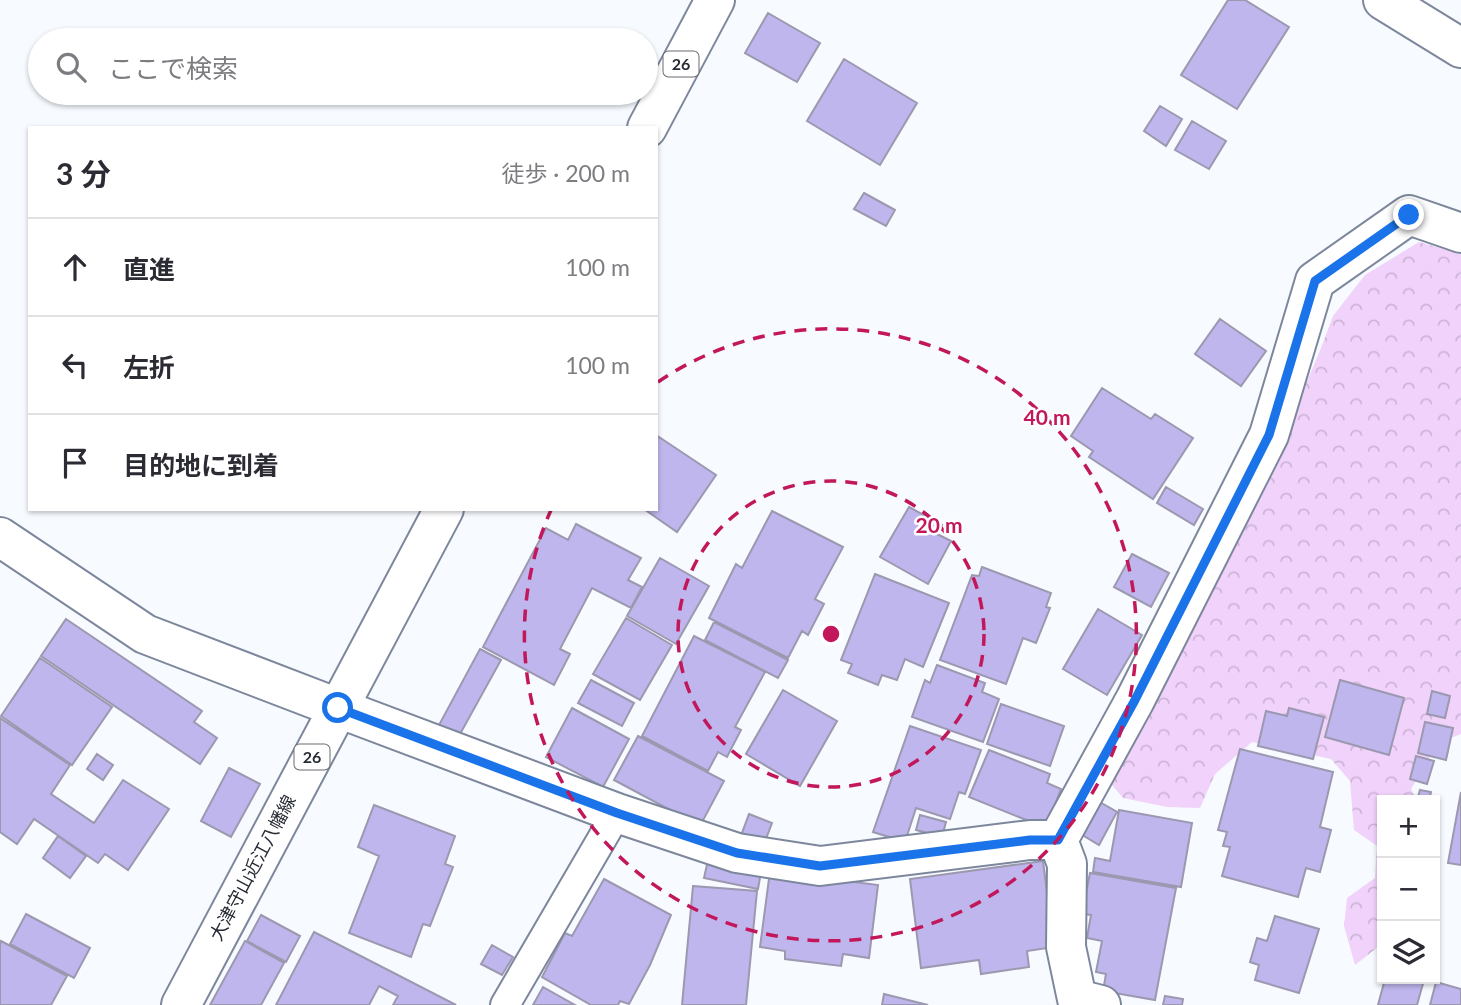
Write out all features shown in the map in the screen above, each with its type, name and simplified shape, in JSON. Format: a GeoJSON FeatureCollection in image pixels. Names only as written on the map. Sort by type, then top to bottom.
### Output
{"type":"FeatureCollection","features":[{"type":"Feature","properties":{"kind":"street","name":"26"},"geometry":{"type":"LineString","coordinates":[[648,126],[715,0]]}},
{"type":"Feature","properties":{"kind":"street"},"geometry":{"type":"LineString","coordinates":[[1383,0],[1461,48]]}},
{"type":"Feature","properties":{"kind":"street"},"geometry":{"type":"LineString","coordinates":[[1083,1003],[1066,947],[1067,864],[1058,840],[1135,700],[1269,435],[1315,281],[1409,215],[1461,233]]}},
{"type":"Feature","properties":{"kind":"street","name":"大津守山近江八幡線"},"geometry":{"type":"LineString","coordinates":[[181,1005],[443,511]]}},
{"type":"Feature","properties":{"kind":"street"},"geometry":{"type":"LineString","coordinates":[[0,537],[145,634],[617,813],[737,853],[820,866],[1030,840],[1058,840]]}},
{"type":"Feature","properties":{"kind":"lane"},"geometry":{"type":"LineString","coordinates":[[505,1005],[617,813]]}},
{"type":"Feature","properties":{"kind":"green space"},"geometry":{"type":"Polygon","coordinates":[[[1419,242],[1461,254],[1461,734],[1438,743],[1411,789],[1414,795],[1377,795],[1377,846],[1354,830],[1350,781],[1331,759],[1252,742],[1215,774],[1200,808],[1167,807],[1123,798],[1108,780],[1308,379],[1333,316],[1365,275],[1419,242]]]}},
{"type":"Feature","properties":{"kind":"green space"},"geometry":{"type":"Polygon","coordinates":[[[1377,846],[1377,948],[1355,965],[1344,926],[1347,898],[1375,878],[1377,846]]]}},
{"type":"Feature","properties":{"kind":"building"},"geometry":{"type":"Polygon","coordinates":[[[1228,0],[1245,0],[1289,27],[1237,109],[1181,75],[1228,0]]]}},
{"type":"Feature","properties":{"kind":"building"},"geometry":{"type":"Polygon","coordinates":[[[768,13],[820,43],[797,82],[745,53],[768,13]]]}},
{"type":"Feature","properties":{"kind":"building"},"geometry":{"type":"Polygon","coordinates":[[[844,59],[917,103],[880,165],[807,121],[844,59]]]}},
{"type":"Feature","properties":{"kind":"building"},"geometry":{"type":"Polygon","coordinates":[[[1160,106],[1182,119],[1166,146],[1144,131],[1160,106]]]}},
{"type":"Feature","properties":{"kind":"building"},"geometry":{"type":"Polygon","coordinates":[[[1192,121],[1226,141],[1209,169],[1175,150],[1192,121]]]}},
{"type":"Feature","properties":{"kind":"building"},"geometry":{"type":"Polygon","coordinates":[[[864,193],[895,210],[886,226],[854,209],[864,193]]]}},
{"type":"Feature","properties":{"kind":"building"},"geometry":{"type":"Polygon","coordinates":[[[1220,319],[1266,351],[1241,386],[1195,354],[1220,319]]]}},
{"type":"Feature","properties":{"kind":"building"},"geometry":{"type":"Polygon","coordinates":[[[1102,388],[1151,419],[1155,414],[1193,438],[1153,499],[1089,457],[1093,451],[1071,436],[1102,388]]]}},
{"type":"Feature","properties":{"kind":"building"},"geometry":{"type":"Polygon","coordinates":[[[658,436],[716,475],[677,532],[647,511],[658,511],[658,436]]]}},
{"type":"Feature","properties":{"kind":"building"},"geometry":{"type":"Polygon","coordinates":[[[1166,487],[1203,509],[1194,525],[1157,503],[1166,487]]]}},
{"type":"Feature","properties":{"kind":"building"},"geometry":{"type":"Polygon","coordinates":[[[909,507],[942,525],[937,534],[951,541],[928,584],[880,557],[909,507]]]}},
{"type":"Feature","properties":{"kind":"building"},"geometry":{"type":"Polygon","coordinates":[[[772,511],[843,547],[815,599],[824,604],[808,635],[802,631],[788,658],[709,618],[736,564],[742,568],[772,511]]]}},
{"type":"Feature","properties":{"kind":"building"},"geometry":{"type":"Polygon","coordinates":[[[576,524],[641,558],[628,580],[642,587],[631,608],[592,588],[560,649],[570,654],[554,685],[483,647],[546,528],[568,540],[576,524]]]}},
{"type":"Feature","properties":{"kind":"building"},"geometry":{"type":"Polygon","coordinates":[[[1132,554],[1169,573],[1151,607],[1114,587],[1132,554]]]}},
{"type":"Feature","properties":{"kind":"building"},"geometry":{"type":"Polygon","coordinates":[[[660,558],[709,586],[676,644],[627,616],[660,558]]]}},
{"type":"Feature","properties":{"kind":"building"},"geometry":{"type":"Polygon","coordinates":[[[982,567],[1051,593],[1046,607],[1050,608],[1036,643],[1023,638],[1006,684],[940,660],[972,575],[979,576],[982,567]]]}},
{"type":"Feature","properties":{"kind":"building"},"geometry":{"type":"Polygon","coordinates":[[[875,574],[949,603],[923,667],[905,659],[897,680],[882,675],[878,685],[848,673],[852,664],[841,660],[875,574]]]}},
{"type":"Feature","properties":{"kind":"building"},"geometry":{"type":"Polygon","coordinates":[[[1098,609],[1142,635],[1107,695],[1063,669],[1098,609]]]}},
{"type":"Feature","properties":{"kind":"building"},"geometry":{"type":"Polygon","coordinates":[[[626,618],[672,645],[640,700],[593,674],[626,618]]]}},
{"type":"Feature","properties":{"kind":"building"},"geometry":{"type":"Polygon","coordinates":[[[66,619],[202,711],[194,722],[217,738],[200,764],[41,656],[66,619]]]}},
{"type":"Feature","properties":{"kind":"building"},"geometry":{"type":"Polygon","coordinates":[[[714,622],[788,660],[778,678],[705,640],[714,622]]]}},
{"type":"Feature","properties":{"kind":"building"},"geometry":{"type":"Polygon","coordinates":[[[694,636],[765,672],[735,727],[741,730],[727,757],[718,752],[708,771],[642,736],[694,636]]]}},
{"type":"Feature","properties":{"kind":"building"},"geometry":{"type":"Polygon","coordinates":[[[480,649],[501,660],[459,736],[439,725],[480,649]]]}},
{"type":"Feature","properties":{"kind":"building"},"geometry":{"type":"Polygon","coordinates":[[[40,658],[112,707],[72,765],[1,716],[40,658]]]}},
{"type":"Feature","properties":{"kind":"building"},"geometry":{"type":"Polygon","coordinates":[[[937,665],[985,683],[982,692],[999,699],[983,742],[912,717],[925,680],[930,683],[937,665]]]}},
{"type":"Feature","properties":{"kind":"building"},"geometry":{"type":"Polygon","coordinates":[[[591,680],[634,703],[622,726],[578,703],[591,680]]]}},
{"type":"Feature","properties":{"kind":"building"},"geometry":{"type":"Polygon","coordinates":[[[1340,680],[1404,698],[1389,755],[1325,737],[1340,680]]]}},
{"type":"Feature","properties":{"kind":"building"},"geometry":{"type":"Polygon","coordinates":[[[783,690],[837,721],[800,786],[746,754],[783,690]]]}},
{"type":"Feature","properties":{"kind":"building"},"geometry":{"type":"Polygon","coordinates":[[[1432,691],[1450,696],[1445,718],[1427,714],[1432,691]]]}},
{"type":"Feature","properties":{"kind":"building"},"geometry":{"type":"Polygon","coordinates":[[[1001,704],[1064,726],[1050,766],[987,744],[1001,704]]]}},
{"type":"Feature","properties":{"kind":"building"},"geometry":{"type":"Polygon","coordinates":[[[572,708],[629,739],[603,787],[546,757],[572,708]]]}},
{"type":"Feature","properties":{"kind":"building"},"geometry":{"type":"Polygon","coordinates":[[[1289,708],[1324,717],[1313,759],[1258,746],[1266,711],[1287,716],[1289,708]]]}},
{"type":"Feature","properties":{"kind":"building"},"geometry":{"type":"Polygon","coordinates":[[[0,718],[70,765],[51,794],[94,823],[123,780],[169,809],[128,870],[105,854],[98,863],[34,819],[17,844],[0,832],[0,718]]]}},
{"type":"Feature","properties":{"kind":"building"},"geometry":{"type":"Polygon","coordinates":[[[1425,722],[1453,728],[1446,760],[1418,753],[1425,722]]]}},
{"type":"Feature","properties":{"kind":"building"},"geometry":{"type":"Polygon","coordinates":[[[910,726],[981,750],[965,794],[959,792],[950,819],[916,808],[905,842],[873,832],[910,726]]]}},
{"type":"Feature","properties":{"kind":"building"},"geometry":{"type":"Polygon","coordinates":[[[638,736],[724,781],[700,826],[614,780],[638,736]]]}},
{"type":"Feature","properties":{"kind":"building"},"geometry":{"type":"Polygon","coordinates":[[[1240,749],[1333,772],[1320,827],[1331,830],[1320,872],[1306,868],[1298,897],[1222,876],[1230,847],[1223,846],[1227,832],[1218,830],[1240,749]]]}},
{"type":"Feature","properties":{"kind":"building"},"geometry":{"type":"Polygon","coordinates":[[[989,750],[1050,774],[1047,783],[1061,789],[1046,828],[969,797],[989,750]]]}},
{"type":"Feature","properties":{"kind":"building"},"geometry":{"type":"Polygon","coordinates":[[[97,754],[113,765],[103,780],[87,769],[97,754]]]}},
{"type":"Feature","properties":{"kind":"building"},"geometry":{"type":"Polygon","coordinates":[[[1416,756],[1434,761],[1427,784],[1410,779],[1416,756]]]}},
{"type":"Feature","properties":{"kind":"building"},"geometry":{"type":"Polygon","coordinates":[[[229,768],[260,784],[231,837],[201,821],[229,768]]]}},
{"type":"Feature","properties":{"kind":"building"},"geometry":{"type":"Polygon","coordinates":[[[1420,790],[1431,792],[1430,795],[1418,795],[1420,790]]]}},
{"type":"Feature","properties":{"kind":"building"},"geometry":{"type":"Polygon","coordinates":[[[1461,792],[1461,865],[1448,863],[1461,792]]]}},
{"type":"Feature","properties":{"kind":"building"},"geometry":{"type":"Polygon","coordinates":[[[1098,801],[1117,812],[1099,845],[1079,833],[1098,801]]]}},
{"type":"Feature","properties":{"kind":"building"},"geometry":{"type":"Polygon","coordinates":[[[374,805],[455,836],[445,864],[453,867],[430,926],[423,924],[411,957],[349,933],[379,856],[358,847],[374,805]]]}},
{"type":"Feature","properties":{"kind":"building"},"geometry":{"type":"Polygon","coordinates":[[[1119,810],[1192,823],[1181,887],[1093,872],[1095,858],[1110,861],[1119,810]]]}},
{"type":"Feature","properties":{"kind":"building"},"geometry":{"type":"Polygon","coordinates":[[[749,814],[772,823],[762,849],[739,841],[749,814]]]}},
{"type":"Feature","properties":{"kind":"building"},"geometry":{"type":"Polygon","coordinates":[[[920,815],[946,822],[942,837],[916,830],[920,815]]]}},
{"type":"Feature","properties":{"kind":"building"},"geometry":{"type":"Polygon","coordinates":[[[58,836],[86,856],[70,878],[43,858],[58,836]]]}},
{"type":"Feature","properties":{"kind":"building"},"geometry":{"type":"Polygon","coordinates":[[[708,860],[761,872],[758,889],[704,878],[708,860]]]}},
{"type":"Feature","properties":{"kind":"building"},"geometry":{"type":"Polygon","coordinates":[[[1043,861],[1054,947],[1027,951],[1029,967],[981,974],[979,960],[921,968],[910,879],[1043,861]]]}},
{"type":"Feature","properties":{"kind":"building"},"geometry":{"type":"Polygon","coordinates":[[[770,871],[878,885],[869,958],[843,954],[841,966],[785,959],[785,951],[760,947],[770,871]]]}},
{"type":"Feature","properties":{"kind":"building"},"geometry":{"type":"Polygon","coordinates":[[[1090,873],[1176,888],[1155,1000],[1103,991],[1106,974],[1096,972],[1102,941],[1087,938],[1091,915],[1082,914],[1090,873]]]}},
{"type":"Feature","properties":{"kind":"building"},"geometry":{"type":"Polygon","coordinates":[[[604,879],[671,915],[650,965],[629,1004],[620,1001],[618,1005],[591,1005],[542,977],[565,933],[572,936],[604,879]]]}},
{"type":"Feature","properties":{"kind":"building"},"geometry":{"type":"Polygon","coordinates":[[[693,886],[757,891],[746,1005],[682,1005],[693,886]]]}},
{"type":"Feature","properties":{"kind":"building"},"geometry":{"type":"Polygon","coordinates":[[[26,914],[90,948],[74,978],[10,944],[26,914]]]}},
{"type":"Feature","properties":{"kind":"building"},"geometry":{"type":"Polygon","coordinates":[[[261,915],[300,936],[286,962],[247,941],[261,915]]]}},
{"type":"Feature","properties":{"kind":"building"},"geometry":{"type":"Polygon","coordinates":[[[1275,916],[1319,929],[1299,993],[1255,980],[1259,965],[1250,962],[1257,938],[1267,941],[1275,916]]]}},
{"type":"Feature","properties":{"kind":"building"},"geometry":{"type":"Polygon","coordinates":[[[314,932],[456,1005],[393,1005],[398,996],[379,986],[369,1005],[276,1005],[314,932]]]}},
{"type":"Feature","properties":{"kind":"building"},"geometry":{"type":"Polygon","coordinates":[[[1,941],[67,976],[51,1005],[0,1005],[1,941]]]}},
{"type":"Feature","properties":{"kind":"building"},"geometry":{"type":"Polygon","coordinates":[[[245,941],[284,963],[261,1005],[210,1005],[245,941]]]}},
{"type":"Feature","properties":{"kind":"building"},"geometry":{"type":"Polygon","coordinates":[[[492,945],[513,957],[502,975],[481,964],[492,945]]]}},
{"type":"Feature","properties":{"kind":"building"},"geometry":{"type":"Polygon","coordinates":[[[1384,984],[1423,984],[1417,1005],[1378,1005],[1384,984]]]}},
{"type":"Feature","properties":{"kind":"building"},"geometry":{"type":"Polygon","coordinates":[[[1435,984],[1461,989],[1461,1005],[1430,1005],[1435,984]]]}},
{"type":"Feature","properties":{"kind":"building"},"geometry":{"type":"Polygon","coordinates":[[[543,987],[575,1005],[533,1005],[543,987]]]}},
{"type":"Feature","properties":{"kind":"building"},"geometry":{"type":"Polygon","coordinates":[[[884,994],[928,1005],[882,1005],[884,994]]]}},
{"type":"Feature","properties":{"kind":"building"},"geometry":{"type":"Polygon","coordinates":[[[1165,996],[1183,999],[1182,1005],[1163,1005],[1165,996]]]}},
{"type":"Feature","properties":{"kind":"route"},"geometry":{"type":"LineString","coordinates":[[338,708],[617,813],[737,853],[820,866],[1030,840],[1058,840],[1135,700],[1269,435],[1315,281],[1409,215]]}}]}
